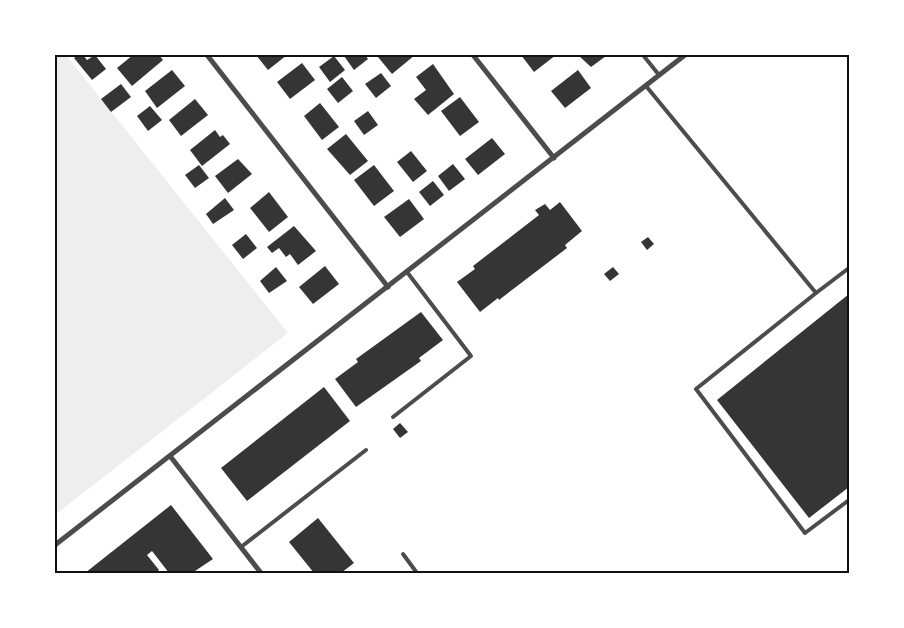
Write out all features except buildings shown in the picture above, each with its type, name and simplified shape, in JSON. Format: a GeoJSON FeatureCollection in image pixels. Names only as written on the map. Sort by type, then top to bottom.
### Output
{"type":"FeatureCollection","features":[{"type":"Feature","properties":{"kind":"street"},"geometry":{"type":"LineString","coordinates":[[207,55],[388,287]]}},
{"type":"Feature","properties":{"kind":"street"},"geometry":{"type":"LineString","coordinates":[[473,55],[554,158]]}},
{"type":"Feature","properties":{"kind":"street"},"geometry":{"type":"LineString","coordinates":[[55,545],[685,55]]}},
{"type":"Feature","properties":{"kind":"street"},"geometry":{"type":"LineString","coordinates":[[170,456],[261,573]]}},
{"type":"Feature","properties":{"kind":"lane"},"geometry":{"type":"LineString","coordinates":[[643,55],[659,75]]}},
{"type":"Feature","properties":{"kind":"lane"},"geometry":{"type":"LineString","coordinates":[[646,86],[816,293]]}},
{"type":"Feature","properties":{"kind":"lane"},"geometry":{"type":"LineString","coordinates":[[849,268],[696,389],[805,533],[849,500]]}},
{"type":"Feature","properties":{"kind":"lane"},"geometry":{"type":"LineString","coordinates":[[393,417],[471,356],[407,272]]}},
{"type":"Feature","properties":{"kind":"lane"},"geometry":{"type":"LineString","coordinates":[[241,547],[366,450]]}},
{"type":"Feature","properties":{"kind":"lane"},"geometry":{"type":"LineString","coordinates":[[403,554],[418,573]]}},
{"type":"Feature","properties":{"kind":"shaded area"},"geometry":{"type":"Polygon","coordinates":[[[55,55],[66,55],[288,333],[55,515],[55,55]]]}}]}
